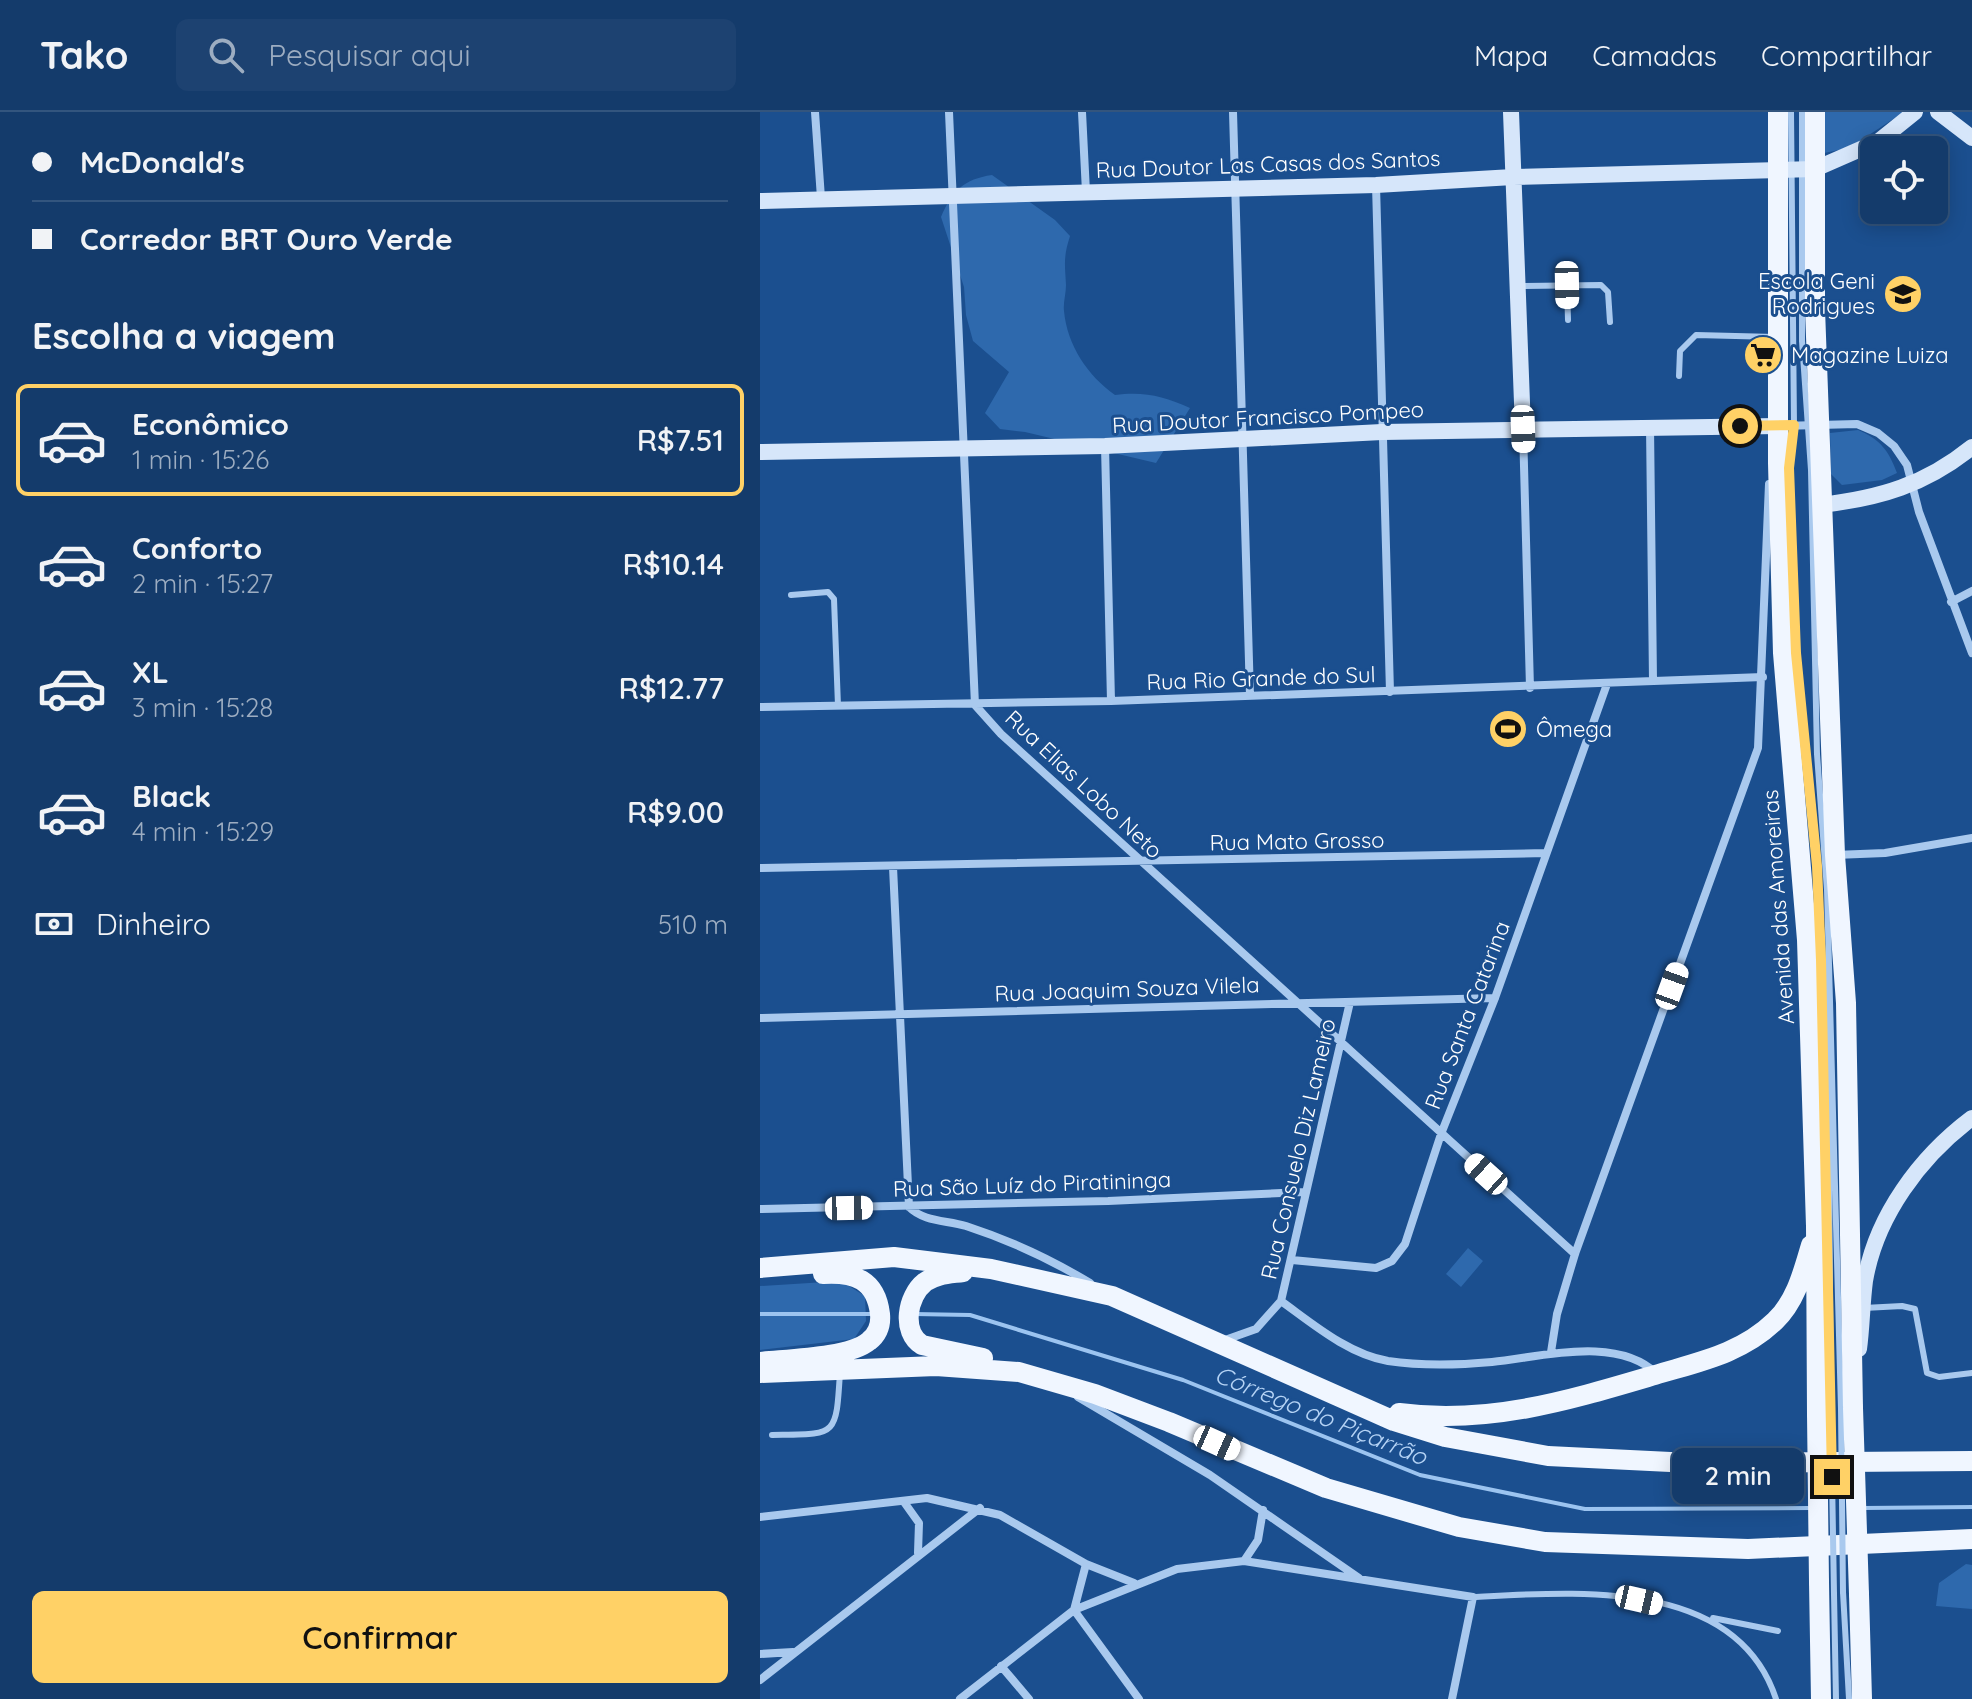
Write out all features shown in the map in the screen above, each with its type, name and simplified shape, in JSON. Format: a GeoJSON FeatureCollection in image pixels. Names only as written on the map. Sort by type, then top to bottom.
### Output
{"type":"FeatureCollection","features":[{"type":"Feature","properties":{"kind":"main road","name":"Avenida das Amoreiras"},"geometry":{"type":"LineString","coordinates":[[1778,112],[1797,169],[1812,426],[1821,505],[1835,855],[1846,1003],[1854,1379],[1847,1408],[1851,1593],[1862,1699]]}},
{"type":"Feature","properties":{"kind":"main road","name":"Avenida das Amoreiras"},"geometry":{"type":"LineString","coordinates":[[1815,112],[1797,169],[1779,337],[1786,426],[1778,463],[1783,653],[1807,940],[1824,1416],[1827,1588],[1821,1699]]}},
{"type":"Feature","properties":{"kind":"main road"},"geometry":{"type":"LineString","coordinates":[[1350,1404],[1444,1417],[1508,1413],[1560,1403],[1709,1360],[1739,1348],[1778,1318],[1802,1277],[1816,1226]]}},
{"type":"Feature","properties":{"kind":"main road"},"geometry":{"type":"LineString","coordinates":[[760,1271],[894,1257],[991,1269],[1112,1296],[1350,1404],[1445,1437],[1548,1456],[1691,1463],[1972,1461]]}},
{"type":"Feature","properties":{"kind":"main road"},"geometry":{"type":"LineString","coordinates":[[991,1269],[941,1274],[914,1294],[908,1325],[915,1340],[922,1345],[994,1360],[1019,1372]]}},
{"type":"Feature","properties":{"kind":"main road"},"geometry":{"type":"LineString","coordinates":[[760,1271],[847,1274],[871,1287],[878,1296],[881,1322],[868,1342],[850,1350],[760,1362]]}},
{"type":"Feature","properties":{"kind":"main road"},"geometry":{"type":"LineString","coordinates":[[760,1373],[936,1366],[1019,1372],[1169,1422],[1326,1488],[1414,1515],[1503,1536],[1545,1542],[1748,1549],[1972,1539]]}},
{"type":"Feature","properties":{"kind":"main road"},"geometry":{"type":"LineString","coordinates":[[1882,1543],[1972,1550]]}},
{"type":"Feature","properties":{"kind":"street"},"geometry":{"type":"LineString","coordinates":[[815,112],[821,198]]}},
{"type":"Feature","properties":{"kind":"street","name":"Rua Elias Lobo Neto"},"geometry":{"type":"LineString","coordinates":[[949,112],[975,705],[1001,734],[1575,1254]]}},
{"type":"Feature","properties":{"kind":"street"},"geometry":{"type":"LineString","coordinates":[[1082,112],[1086,192]]}},
{"type":"Feature","properties":{"kind":"street"},"geometry":{"type":"LineString","coordinates":[[1233,112],[1250,696]]}},
{"type":"Feature","properties":{"kind":"street"},"geometry":{"type":"LineString","coordinates":[[1511,112],[1530,688]]}},
{"type":"Feature","properties":{"kind":"street"},"geometry":{"type":"LineString","coordinates":[[1797,169],[1879,141],[1915,112]]}},
{"type":"Feature","properties":{"kind":"street"},"geometry":{"type":"LineString","coordinates":[[1938,112],[1972,138]]}},
{"type":"Feature","properties":{"kind":"street","name":"Rua Doutor Las Casas dos Santos"},"geometry":{"type":"LineString","coordinates":[[760,201],[1376,185],[1513,177],[1797,169]]}},
{"type":"Feature","properties":{"kind":"street"},"geometry":{"type":"LineString","coordinates":[[1376,185],[1390,692]]}},
{"type":"Feature","properties":{"kind":"street"},"geometry":{"type":"LineString","coordinates":[[1786,426],[1857,424],[1878,433],[1907,465],[1951,602],[1972,653]]}},
{"type":"Feature","properties":{"kind":"street"},"geometry":{"type":"LineString","coordinates":[[1650,426],[1653,681]]}},
{"type":"Feature","properties":{"kind":"street","name":"Rua Doutor Francisco Pompeo"},"geometry":{"type":"LineString","coordinates":[[760,452],[1105,446],[1382,432],[1786,426]]}},
{"type":"Feature","properties":{"kind":"street"},"geometry":{"type":"LineString","coordinates":[[1105,446],[1111,701]]}},
{"type":"Feature","properties":{"kind":"street"},"geometry":{"type":"LineString","coordinates":[[1821,505],[1874,498],[1913,486],[1945,469],[1972,447]]}},
{"type":"Feature","properties":{"kind":"street"},"geometry":{"type":"LineString","coordinates":[[1551,1352],[1557,1314],[1575,1254],[1758,748],[1770,475],[1778,463]]}},
{"type":"Feature","properties":{"kind":"street"},"geometry":{"type":"LineString","coordinates":[[1951,602],[1972,591]]}},
{"type":"Feature","properties":{"kind":"street","name":"Rua Rio Grande do Sul"},"geometry":{"type":"LineString","coordinates":[[760,707],[1111,701],[1530,688],[1763,677]]}},
{"type":"Feature","properties":{"kind":"street","name":"Rua Santa Catarina"},"geometry":{"type":"LineString","coordinates":[[1292,1260],[1376,1268],[1392,1261],[1405,1244],[1441,1134],[1495,998],[1607,684]]}},
{"type":"Feature","properties":{"kind":"street"},"geometry":{"type":"LineString","coordinates":[[1835,855],[1897,852],[1972,838]]}},
{"type":"Feature","properties":{"kind":"street","name":"Rua Mato Grosso"},"geometry":{"type":"LineString","coordinates":[[760,868],[1546,853]]}},
{"type":"Feature","properties":{"kind":"street"},"geometry":{"type":"LineString","coordinates":[[893,867],[909,1207],[930,1219],[967,1227],[1019,1247],[1112,1296]]}},
{"type":"Feature","properties":{"kind":"street","name":"Rua Joaquim Souza Vilela"},"geometry":{"type":"LineString","coordinates":[[760,1018],[1495,998]]}},
{"type":"Feature","properties":{"kind":"street","name":"Rua Consuelo Diz Lameiro"},"geometry":{"type":"LineString","coordinates":[[1350,1002],[1281,1301],[1335,1340],[1385,1360],[1493,1362],[1551,1352],[1628,1355],[1643,1361],[1658,1374]]}},
{"type":"Feature","properties":{"kind":"street"},"geometry":{"type":"LineString","coordinates":[[1854,1379],[1869,1266],[1889,1213],[1922,1166],[1972,1118]]}},
{"type":"Feature","properties":{"kind":"street","name":"Rua São Luíz do Piratininga"},"geometry":{"type":"LineString","coordinates":[[760,1209],[909,1207],[1304,1192]]}},
{"type":"Feature","properties":{"kind":"street"},"geometry":{"type":"LineString","coordinates":[[1218,1342],[1243,1337],[1256,1329],[1281,1301]]}},
{"type":"Feature","properties":{"kind":"street"},"geometry":{"type":"LineString","coordinates":[[1042,1378],[1263,1510],[1363,1581]]}},
{"type":"Feature","properties":{"kind":"street"},"geometry":{"type":"LineString","coordinates":[[760,1517],[927,1498],[980,1508],[1024,1527],[1086,1564],[1134,1583]]}},
{"type":"Feature","properties":{"kind":"street"},"geometry":{"type":"LineString","coordinates":[[904,1502],[919,1523],[918,1553]]}},
{"type":"Feature","properties":{"kind":"street"},"geometry":{"type":"LineString","coordinates":[[760,1680],[918,1553],[980,1508]]}},
{"type":"Feature","properties":{"kind":"street"},"geometry":{"type":"LineString","coordinates":[[1244,1561],[1258,1540],[1263,1510]]}},
{"type":"Feature","properties":{"kind":"street"},"geometry":{"type":"LineString","coordinates":[[961,1699],[1074,1610],[1134,1583],[1177,1569],[1244,1561],[1473,1597],[1452,1699]]}},
{"type":"Feature","properties":{"kind":"street"},"geometry":{"type":"LineString","coordinates":[[1074,1610],[1086,1564]]}},
{"type":"Feature","properties":{"kind":"street"},"geometry":{"type":"LineString","coordinates":[[1074,1610],[1139,1699]]}},
{"type":"Feature","properties":{"kind":"street"},"geometry":{"type":"LineString","coordinates":[[760,1654],[794,1652]]}},
{"type":"Feature","properties":{"kind":"street"},"geometry":{"type":"LineString","coordinates":[[1001,1666],[1029,1699]]}},
{"type":"Feature","properties":{"kind":"lane"},"geometry":{"type":"LineString","coordinates":[[1791,112],[1797,169]]}},
{"type":"Feature","properties":{"kind":"lane"},"geometry":{"type":"LineString","coordinates":[[1802,112],[1786,426],[1796,653],[1817,866],[1822,975],[1824,1416]]}},
{"type":"Feature","properties":{"kind":"lane"},"geometry":{"type":"LineString","coordinates":[[1567,285],[1568,320]]}},
{"type":"Feature","properties":{"kind":"lane"},"geometry":{"type":"LineString","coordinates":[[1517,286],[1605,287],[1610,322]]}},
{"type":"Feature","properties":{"kind":"lane"},"geometry":{"type":"LineString","coordinates":[[1679,376],[1680,351],[1696,335],[1779,337]]}},
{"type":"Feature","properties":{"kind":"lane"},"geometry":{"type":"LineString","coordinates":[[1812,426],[1817,754],[1827,890],[1847,1408]]}},
{"type":"Feature","properties":{"kind":"lane"},"geometry":{"type":"LineString","coordinates":[[791,595],[828,592],[834,599],[838,706]]}},
{"type":"Feature","properties":{"kind":"lane"},"geometry":{"type":"LineString","coordinates":[[1864,1308],[1902,1306],[1915,1309],[1927,1373],[1939,1377],[1972,1373]]}},
{"type":"Feature","properties":{"kind":"lane"},"geometry":{"type":"LineString","coordinates":[[772,1435],[819,1434],[830,1429],[837,1419],[840,1372]]}},
{"type":"Feature","properties":{"kind":"lane"},"geometry":{"type":"LineString","coordinates":[[1827,1588],[1836,1699]]}},
{"type":"Feature","properties":{"kind":"lane"},"geometry":{"type":"LineString","coordinates":[[1473,1597],[1548,1593],[1617,1595],[1778,1631]]}},
{"type":"Feature","properties":{"kind":"lane"},"geometry":{"type":"LineString","coordinates":[[1849,1699],[1851,1593]]}},
{"type":"Feature","properties":{"kind":"lane"},"geometry":{"type":"LineString","coordinates":[[1705,1616],[1749,1649],[1759,1662],[1776,1699]]}},
{"type":"Feature","properties":{"kind":"shaded area"},"geometry":{"type":"Polygon","coordinates":[[[1824,112],[1904,112],[1867,136],[1860,136],[1860,141],[1849,148],[1824,153],[1824,112]]]}},
{"type":"Feature","properties":{"kind":"shaded area"},"geometry":{"type":"Polygon","coordinates":[[[992,175],[1055,220],[1070,236],[1065,256],[1066,324],[1080,359],[1096,379],[1115,395],[1153,396],[1190,408],[1156,463],[1000,429],[985,413],[1009,372],[973,341],[966,315],[964,287],[941,217],[950,200],[966,183],[992,175]]]}},
{"type":"Feature","properties":{"kind":"shaded area"},"geometry":{"type":"Polygon","coordinates":[[[1858,430],[1883,447],[1897,473],[1882,480],[1842,485],[1831,474],[1830,433],[1858,430]]]}},
{"type":"Feature","properties":{"kind":"shaded area"},"geometry":{"type":"Polygon","coordinates":[[[1468,1248],[1483,1261],[1461,1287],[1446,1274],[1468,1248]]]}},
{"type":"Feature","properties":{"kind":"shaded area"},"geometry":{"type":"Polygon","coordinates":[[[841,1281],[865,1296],[866,1321],[854,1339],[760,1350],[760,1286],[841,1281]]]}},
{"type":"Feature","properties":{"kind":"shaded area"},"geometry":{"type":"Polygon","coordinates":[[[1966,1564],[1972,1565],[1972,1609],[1936,1606],[1939,1583],[1966,1564]]]}},
{"type":"Feature","properties":{"kind":"waterway","name":"Córrego do Piçarrão"},"geometry":{"type":"LineString","coordinates":[[760,1314],[874,1314]]}},
{"type":"Feature","properties":{"kind":"waterway","name":"Córrego do Piçarrão"},"geometry":{"type":"LineString","coordinates":[[914,1314],[970,1315],[1183,1380],[1420,1475],[1585,1509],[1810,1508]]}},
{"type":"Feature","properties":{"kind":"waterway","name":"Córrego do Piçarrão"},"geometry":{"type":"LineString","coordinates":[[1863,1508],[1972,1507]]}},
{"type":"Feature","properties":{"kind":"place","name":"Escola Geni Rodrigues"},"geometry":{"type":"Point","coordinates":[1903,294]}},
{"type":"Feature","properties":{"kind":"place","name":"Magazine Luiza"},"geometry":{"type":"Point","coordinates":[1763,355]}},
{"type":"Feature","properties":{"kind":"place","name":"Ômega"},"geometry":{"type":"Point","coordinates":[1508,729]}},
{"type":"Feature","properties":{"kind":"route"},"geometry":{"type":"LineString","coordinates":[[1740,426],[1794,425],[1789,468],[1796,653],[1808,754],[1821,960],[1832,1477]]}}]}
